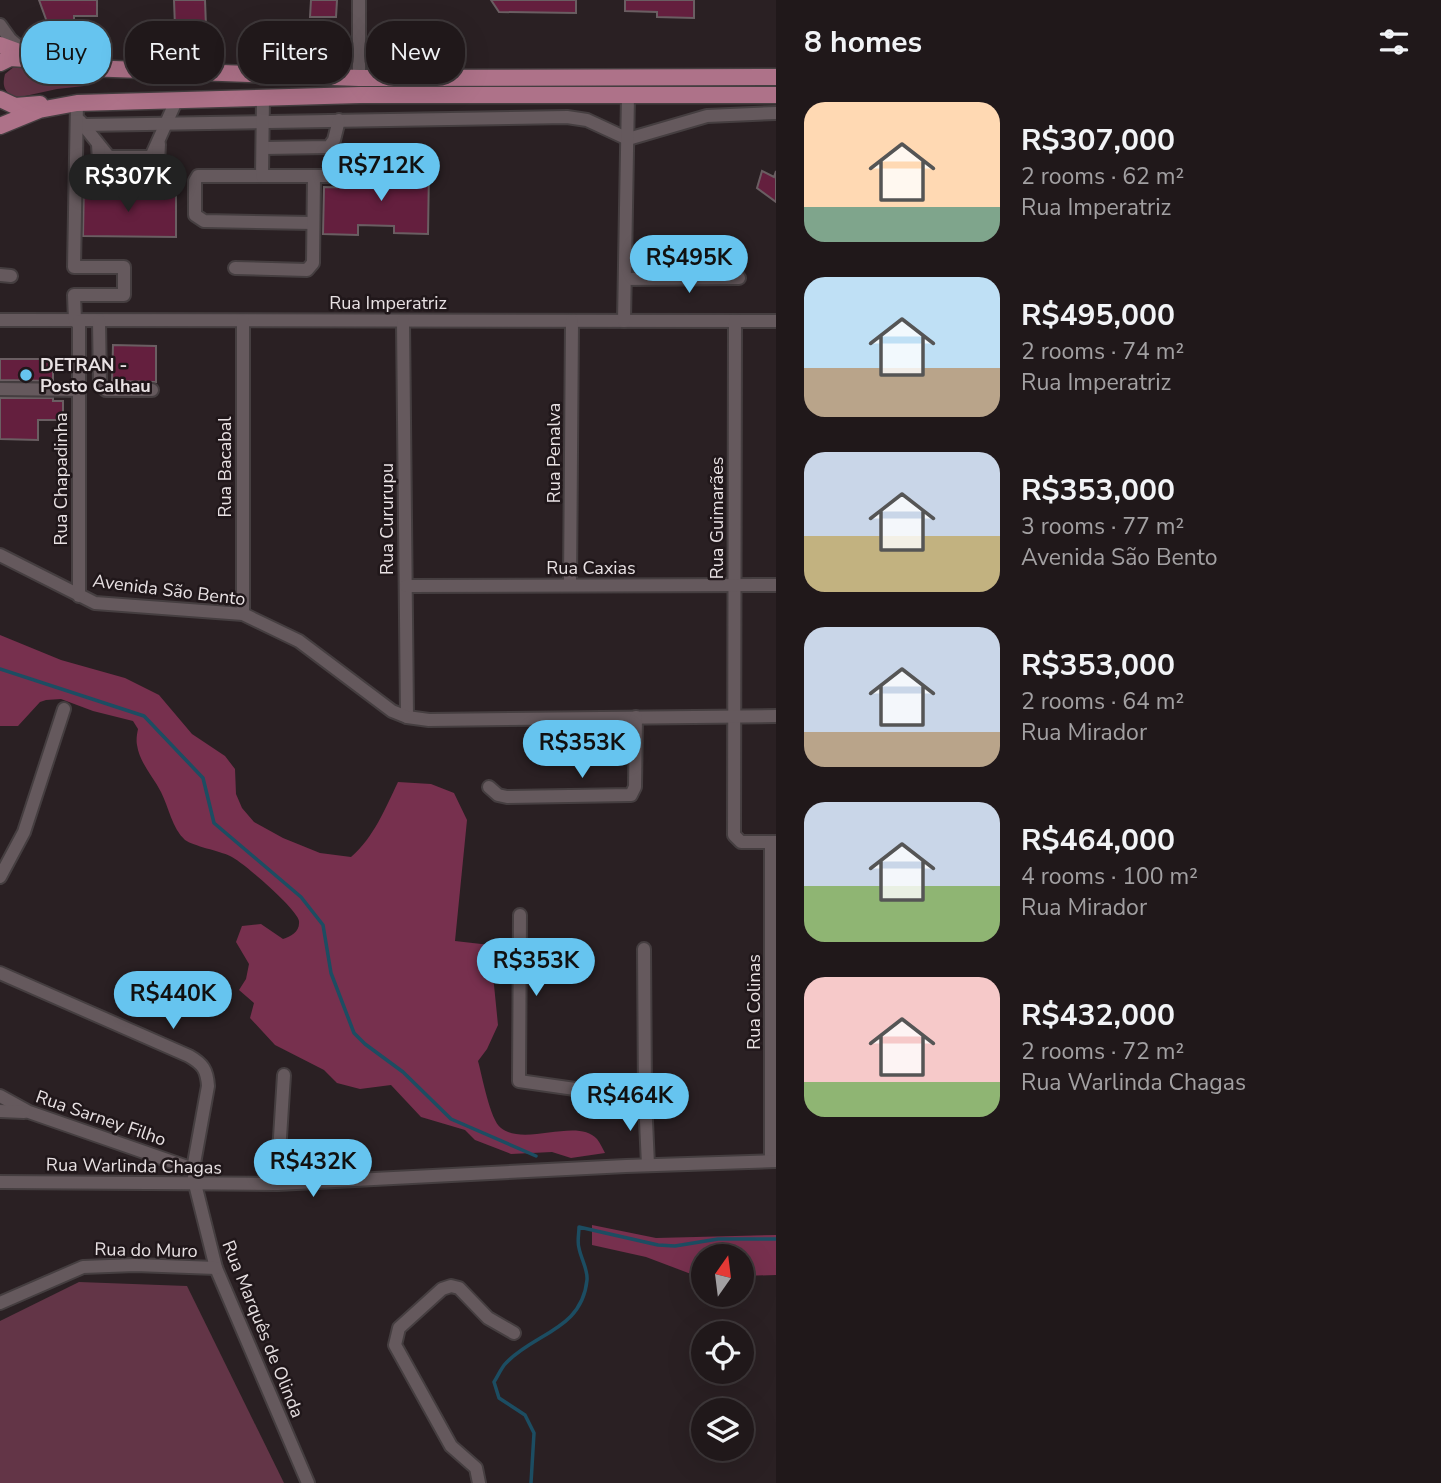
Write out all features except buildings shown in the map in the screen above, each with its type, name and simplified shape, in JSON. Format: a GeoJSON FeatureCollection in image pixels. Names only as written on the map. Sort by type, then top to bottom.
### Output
{"type":"FeatureCollection","features":[{"type":"Feature","properties":{"kind":"main road"},"geometry":{"type":"LineString","coordinates":[[0,45],[21,53]]}},
{"type":"Feature","properties":{"kind":"main road"},"geometry":{"type":"LineString","coordinates":[[0,63],[15,57],[21,59]]}},
{"type":"Feature","properties":{"kind":"main road"},"geometry":{"type":"LineString","coordinates":[[111,69],[359,78],[776,77]]}},
{"type":"Feature","properties":{"kind":"main road"},"geometry":{"type":"LineString","coordinates":[[0,126],[39,110],[79,115],[176,100],[360,95],[776,95]]}},
{"type":"Feature","properties":{"kind":"main road"},"geometry":{"type":"LineString","coordinates":[[0,99],[9,105],[46,103],[79,115]]}},
{"type":"Feature","properties":{"kind":"street"},"geometry":{"type":"LineString","coordinates":[[359,0],[359,78]]}},
{"type":"Feature","properties":{"kind":"street"},"geometry":{"type":"LineString","coordinates":[[0,25],[21,48]]}},
{"type":"Feature","properties":{"kind":"street"},"geometry":{"type":"LineString","coordinates":[[624,321],[628,95]]}},
{"type":"Feature","properties":{"kind":"street"},"geometry":{"type":"LineString","coordinates":[[262,176],[263,98]]}},
{"type":"Feature","properties":{"kind":"street"},"geometry":{"type":"LineString","coordinates":[[79,115],[109,157],[150,157],[176,100]]}},
{"type":"Feature","properties":{"kind":"street"},"geometry":{"type":"LineString","coordinates":[[79,115],[167,123],[567,117],[587,120],[628,139],[707,116],[776,113]]}},
{"type":"Feature","properties":{"kind":"street","name":"Rua Chapadinha"},"geometry":{"type":"LineString","coordinates":[[79,115],[74,267],[124,267],[124,295],[74,295],[79,390],[79,596]]}},
{"type":"Feature","properties":{"kind":"street"},"geometry":{"type":"LineString","coordinates":[[263,148],[329,147],[334,140],[339,120]]}},
{"type":"Feature","properties":{"kind":"street"},"geometry":{"type":"LineString","coordinates":[[98,144],[100,183],[154,184],[159,180],[159,139]]}},
{"type":"Feature","properties":{"kind":"street"},"geometry":{"type":"LineString","coordinates":[[313,223],[204,221],[195,215],[195,181],[198,176],[349,176]]}},
{"type":"Feature","properties":{"kind":"street"},"geometry":{"type":"LineString","coordinates":[[235,268],[310,269],[313,263],[314,176]]}},
{"type":"Feature","properties":{"kind":"street"},"geometry":{"type":"LineString","coordinates":[[625,279],[739,278]]}},
{"type":"Feature","properties":{"kind":"street","name":"Rua Imperatriz"},"geometry":{"type":"LineString","coordinates":[[0,320],[776,321]]}},
{"type":"Feature","properties":{"kind":"street"},"geometry":{"type":"LineString","coordinates":[[99,321],[100,385],[106,390],[152,390]]}},
{"type":"Feature","properties":{"kind":"street","name":"Rua Bacabal"},"geometry":{"type":"LineString","coordinates":[[243,321],[243,614]]}},
{"type":"Feature","properties":{"kind":"street","name":"Rua Cururupu"},"geometry":{"type":"LineString","coordinates":[[403,321],[407,716]]}},
{"type":"Feature","properties":{"kind":"street","name":"Rua Penalva"},"geometry":{"type":"LineString","coordinates":[[570,585],[572,321]]}},
{"type":"Feature","properties":{"kind":"street","name":"Rua Guimarães"},"geometry":{"type":"LineString","coordinates":[[735,321],[734,835],[741,842],[773,842]]}},
{"type":"Feature","properties":{"kind":"street"},"geometry":{"type":"LineString","coordinates":[[0,389],[79,390]]}},
{"type":"Feature","properties":{"kind":"street","name":"Avenida São Bento"},"geometry":{"type":"LineString","coordinates":[[0,555],[95,603],[243,614],[299,641],[392,711],[407,716],[429,720],[776,716]]}},
{"type":"Feature","properties":{"kind":"street","name":"Rua Caxias"},"geometry":{"type":"LineString","coordinates":[[405,586],[776,585]]}},
{"type":"Feature","properties":{"kind":"street"},"geometry":{"type":"LineString","coordinates":[[0,877],[24,832],[64,709]]}},
{"type":"Feature","properties":{"kind":"street"},"geometry":{"type":"LineString","coordinates":[[489,786],[498,794],[507,797],[631,795],[635,788],[636,717]]}},
{"type":"Feature","properties":{"kind":"street","name":"Rua Colinas"},"geometry":{"type":"LineString","coordinates":[[773,842],[774,1161]]}},
{"type":"Feature","properties":{"kind":"street"},"geometry":{"type":"LineString","coordinates":[[520,915],[519,1081],[645,1099]]}},
{"type":"Feature","properties":{"kind":"street"},"geometry":{"type":"LineString","coordinates":[[644,949],[648,1165]]}},
{"type":"Feature","properties":{"kind":"street","name":"Rua Marquês de Olinda"},"geometry":{"type":"LineString","coordinates":[[0,973],[201,1063],[207,1072],[208,1086],[193,1169],[195,1184],[216,1268],[307,1483]]}},
{"type":"Feature","properties":{"kind":"street"},"geometry":{"type":"LineString","coordinates":[[277,1184],[284,1075]]}},
{"type":"Feature","properties":{"kind":"street","name":"Rua Sarney Filho"},"geometry":{"type":"LineString","coordinates":[[0,1096],[29,1112],[193,1169]]}},
{"type":"Feature","properties":{"kind":"street"},"geometry":{"type":"LineString","coordinates":[[0,1111],[29,1112]]}},
{"type":"Feature","properties":{"kind":"street","name":"Rua Warlinda Chagas"},"geometry":{"type":"LineString","coordinates":[[0,1182],[277,1184],[774,1161]]}},
{"type":"Feature","properties":{"kind":"street","name":"Rua do Muro"},"geometry":{"type":"LineString","coordinates":[[0,1303],[83,1267],[114,1265],[216,1268]]}},
{"type":"Feature","properties":{"kind":"street"},"geometry":{"type":"LineString","coordinates":[[479,1483],[476,1468],[451,1446],[395,1345],[396,1336],[399,1328],[442,1289],[450,1286],[459,1288],[488,1318],[514,1333]]}},
{"type":"Feature","properties":{"kind":"shaded area"},"geometry":{"type":"Polygon","coordinates":[[[15,66],[21,67],[21,84],[84,86],[16,98],[6,91],[5,74],[15,66]]]}},
{"type":"Feature","properties":{"kind":"shaded area"},"geometry":{"type":"Polygon","coordinates":[[[0,635],[61,660],[125,678],[159,695],[192,734],[225,756],[235,769],[236,794],[242,808],[254,822],[283,838],[320,853],[351,857],[373,832],[398,782],[431,784],[454,793],[467,820],[455,941],[490,945],[498,1025],[478,1061],[493,1116],[501,1128],[511,1133],[588,1133],[597,1139],[605,1153],[571,1158],[552,1152],[511,1154],[475,1140],[465,1130],[421,1117],[391,1085],[360,1089],[337,1083],[324,1070],[275,1045],[250,1018],[254,1003],[239,990],[246,979],[249,964],[236,942],[242,926],[261,924],[283,939],[286,938],[298,928],[296,915],[269,886],[236,860],[185,840],[174,824],[161,792],[141,758],[137,743],[138,729],[133,721],[93,711],[61,699],[40,702],[18,726],[0,726],[0,635]]]}},
{"type":"Feature","properties":{"kind":"shaded area"},"geometry":{"type":"Polygon","coordinates":[[[592,1225],[656,1238],[776,1235],[776,1275],[754,1276],[754,1244],[691,1244],[691,1274],[646,1257],[592,1245],[592,1225]]]}},
{"type":"Feature","properties":{"kind":"shaded area"},"geometry":{"type":"Polygon","coordinates":[[[79,1282],[187,1286],[284,1483],[0,1483],[0,1321],[79,1282]]]}},
{"type":"Feature","properties":{"kind":"waterway"},"geometry":{"type":"LineString","coordinates":[[0,669],[144,716],[203,778],[214,823],[301,897],[323,925],[331,973],[354,1033],[403,1072],[451,1119],[536,1156]]}},
{"type":"Feature","properties":{"kind":"waterway"},"geometry":{"type":"LineString","coordinates":[[531,1483],[534,1433],[525,1415],[499,1398],[494,1382],[504,1365],[517,1353],[555,1329],[576,1310],[587,1280],[578,1246],[579,1227],[658,1245],[675,1246],[718,1239],[776,1239]]}},
{"type":"Feature","properties":{"kind":"place","name":"DETRAN - Posto Calhau"},"geometry":{"type":"Point","coordinates":[26,375]}}]}
